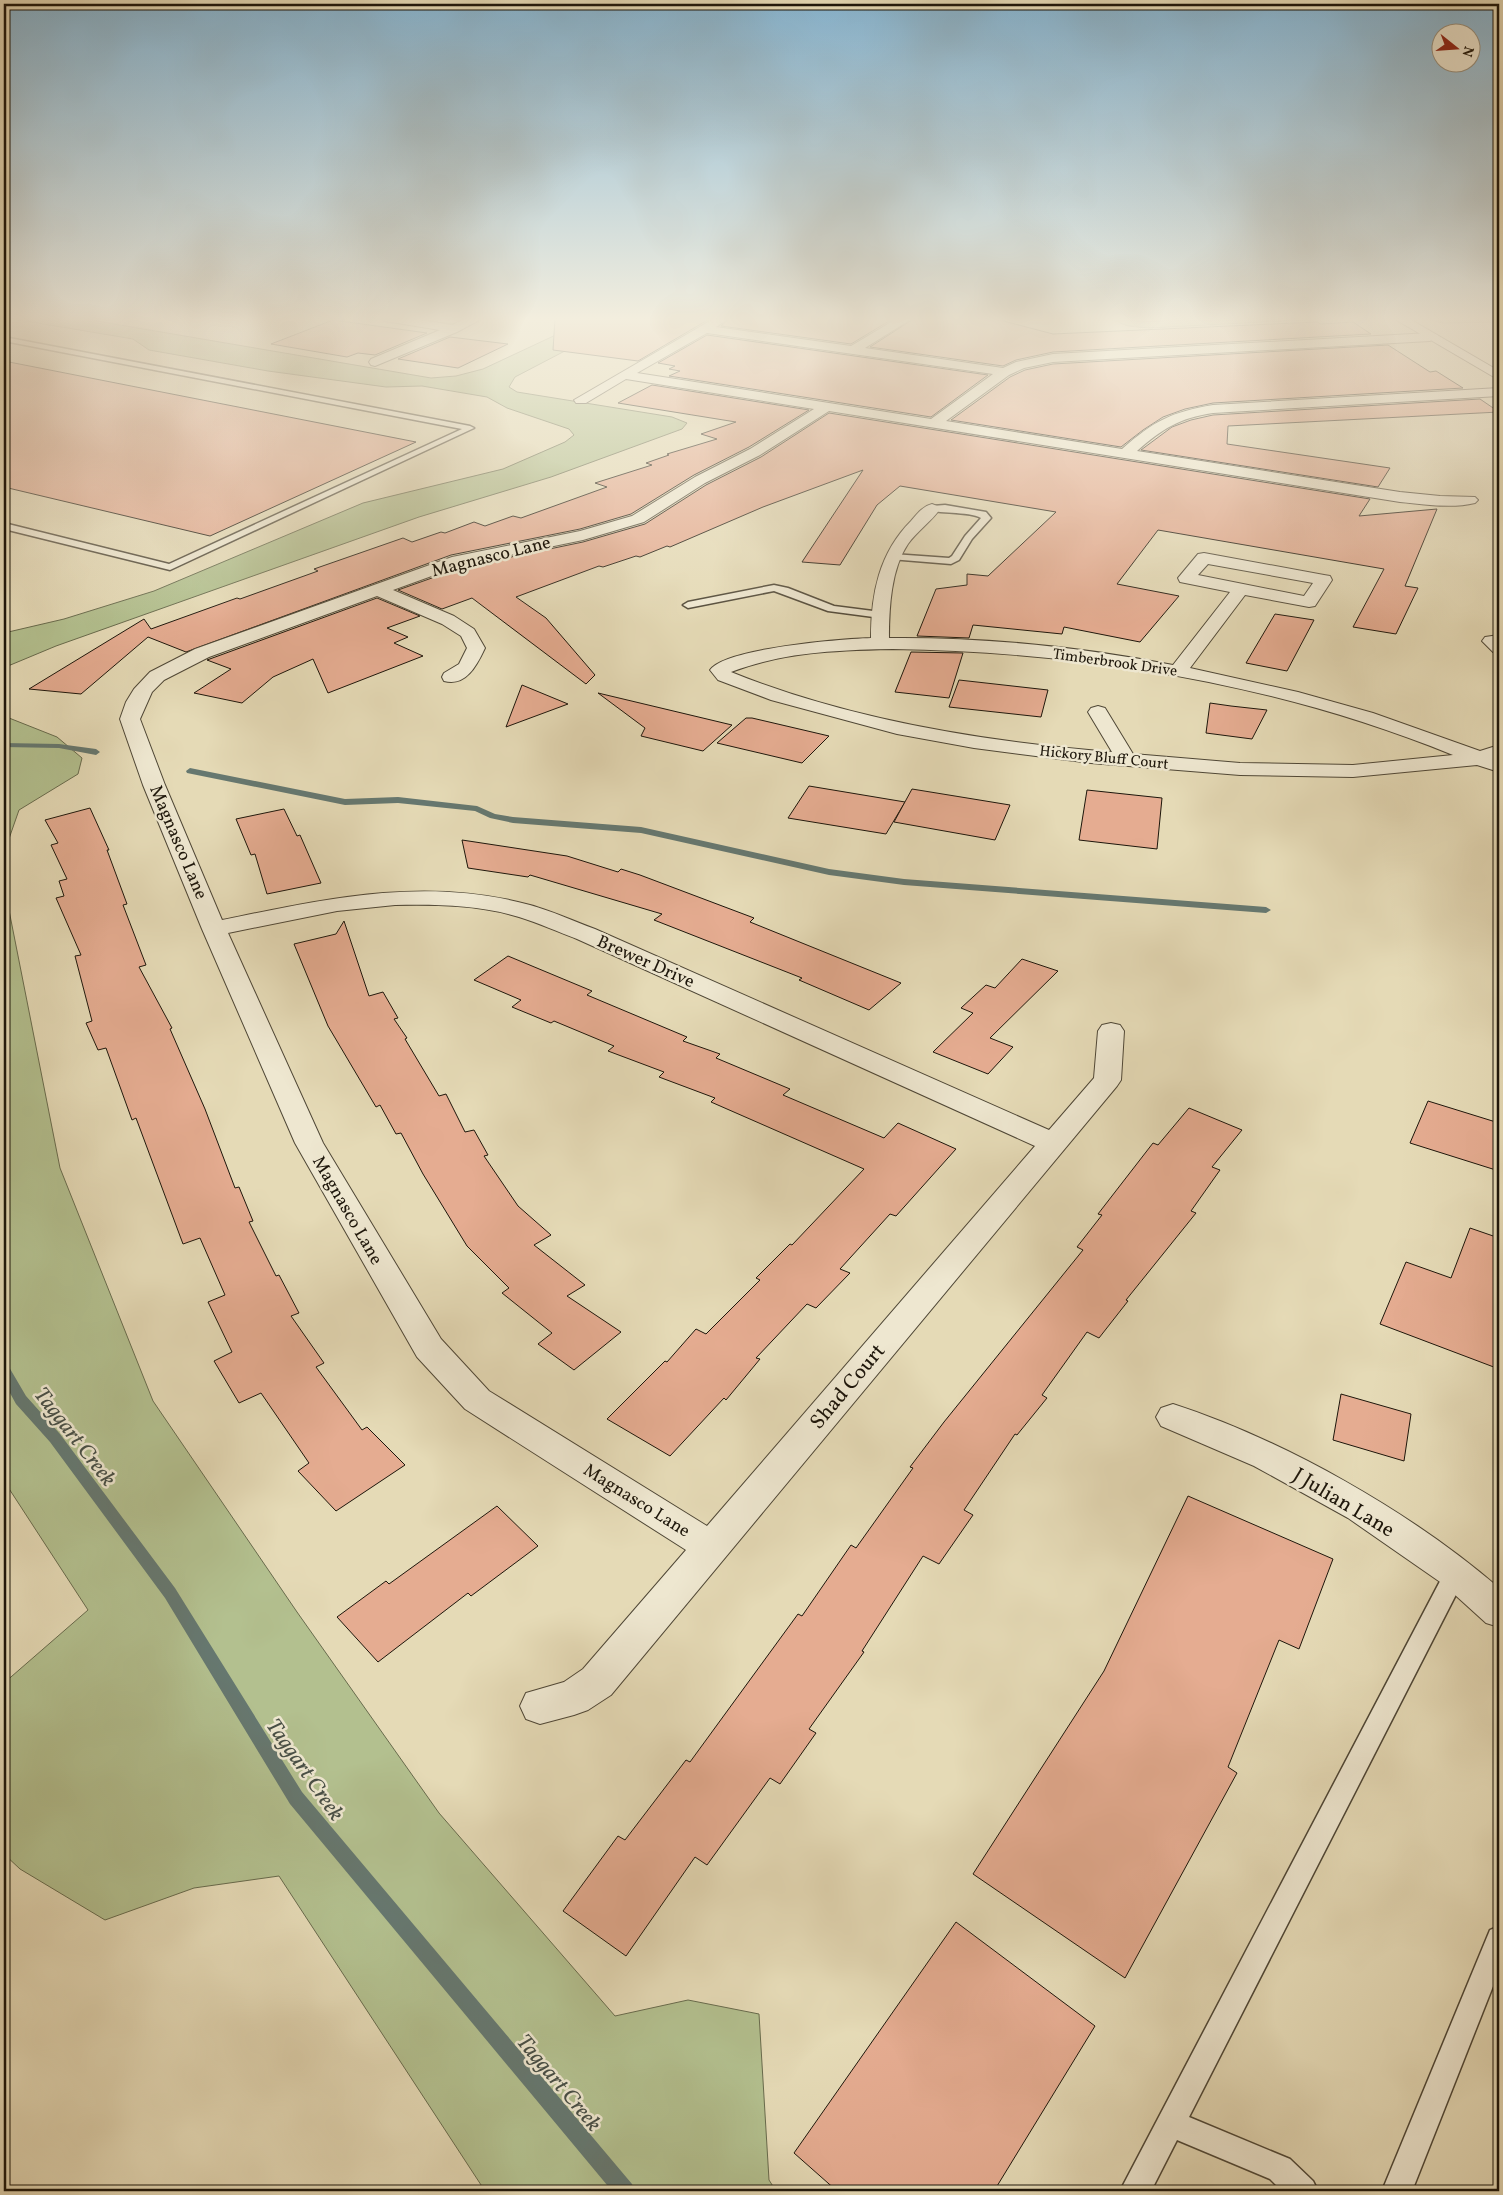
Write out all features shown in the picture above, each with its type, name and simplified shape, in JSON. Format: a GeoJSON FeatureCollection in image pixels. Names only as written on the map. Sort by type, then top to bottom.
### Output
{"type":"FeatureCollection","features":[{"type":"Feature","properties":{"kind":"street","name":"Magnasco Lane"},"geometry":{"type":"LineString","coordinates":[[712,1546],[678,1527],[477,1400],[429,1348],[309,1143],[214,929],[154,785],[130,718],[136,702],[144,689],[157,676],[202,653],[458,561],[583,535],[638,518],[664,505],[700,480],[755,452],[805,420]]}},
{"type":"Feature","properties":{"kind":"street"},"geometry":{"type":"LineString","coordinates":[[913,420],[1400,497],[1440,501],[1470,500]]}},
{"type":"Feature","properties":{"kind":"street"},"geometry":{"type":"LineString","coordinates":[[934,424],[939,420]]}},
{"type":"Feature","properties":{"kind":"street"},"geometry":{"type":"LineString","coordinates":[[1126,454],[1165,420]]}},
{"type":"Feature","properties":{"kind":"street"},"geometry":{"type":"LineString","coordinates":[[880,644],[881,615],[893,557],[910,531],[932,509]]}},
{"type":"Feature","properties":{"kind":"street"},"geometry":{"type":"LineString","coordinates":[[1204,558],[1324,580],[1309,602],[1241,589],[1186,578],[1204,558]]}},
{"type":"Feature","properties":{"kind":"street"},"geometry":{"type":"LineString","coordinates":[[1178,671],[1241,589]]}},
{"type":"Feature","properties":{"kind":"street"},"geometry":{"type":"LineString","coordinates":[[378,590],[448,620],[468,633],[476,648],[466,667],[451,677]]}},
{"type":"Feature","properties":{"kind":"street"},"geometry":{"type":"LineString","coordinates":[[1499,640],[1491,641],[1499,648]]}},
{"type":"Feature","properties":{"kind":"street","name":"Timberbrook Drive"},"geometry":{"type":"LineString","coordinates":[[719,670],[736,662],[784,652],[880,644],[1004,648],[1124,662],[1178,671],[1312,702],[1490,754],[1499,766]]}},
{"type":"Feature","properties":{"kind":"street","name":"Hickory Bluff Court"},"geometry":{"type":"LineString","coordinates":[[719,670],[725,676],[778,696],[896,728],[974,742],[1126,761],[1240,769],[1353,771],[1490,754]]}},
{"type":"Feature","properties":{"kind":"street"},"geometry":{"type":"LineString","coordinates":[[1098,712],[1126,761]]}},
{"type":"Feature","properties":{"kind":"street","name":"Brewer Drive"},"geometry":{"type":"LineString","coordinates":[[214,929],[322,906],[379,899],[418,898],[469,902],[522,910],[586,934],[1053,1143]]}},
{"type":"Feature","properties":{"kind":"street","name":"Shad Court"},"geometry":{"type":"LineString","coordinates":[[540,1706],[574,1697],[597,1682],[1107,1080],[1110,1031]]}},
{"type":"Feature","properties":{"kind":"street","name":"J Julian Lane"},"geometry":{"type":"LineString","coordinates":[[1173,1417],[1275,1461],[1360,1508],[1456,1573],[1499,1611]]}},
{"type":"Feature","properties":{"kind":"lane"},"geometry":{"type":"LineString","coordinates":[[4,526],[170,567],[470,428],[430,420]]}},
{"type":"Feature","properties":{"kind":"lane"},"geometry":{"type":"LineString","coordinates":[[893,557],[951,561],[956,558],[968,538],[986,518],[983,514],[945,508],[932,509]]}},
{"type":"Feature","properties":{"kind":"lane"},"geometry":{"type":"LineString","coordinates":[[688,605],[774,588],[832,608],[881,615]]}},
{"type":"Feature","properties":{"kind":"lane"},"geometry":{"type":"LineString","coordinates":[[1135,2191],[1456,1573]]}},
{"type":"Feature","properties":{"kind":"lane"},"geometry":{"type":"LineString","coordinates":[[1397,2191],[1499,1939]]}},
{"type":"Feature","properties":{"kind":"lane"},"geometry":{"type":"LineString","coordinates":[[1170,2123],[1280,2169],[1303,2191]]}},
{"type":"Feature","properties":{"kind":"green space"},"geometry":{"type":"Polygon","coordinates":[[[544,420],[681,420],[687,423],[682,429],[551,477],[419,517],[56,646],[8,666],[4,672],[4,633],[64,619],[154,591],[363,503],[503,469],[565,442],[574,435],[569,429],[544,420]]]}},
{"type":"Feature","properties":{"kind":"green space"},"geometry":{"type":"Polygon","coordinates":[[[4,716],[57,737],[82,758],[78,774],[19,810],[4,853],[4,716]]]}},
{"type":"Feature","properties":{"kind":"green space"},"geometry":{"type":"Polygon","coordinates":[[[4,885],[60,1168],[153,1401],[297,1612],[439,1813],[615,2016],[688,2000],[759,2014],[769,2180],[776,2191],[485,2191],[279,1876],[194,1888],[105,1920],[20,1869],[4,1854],[4,1683],[88,1610],[4,1481],[4,885]]]}},
{"type":"Feature","properties":{"kind":"building"},"geometry":{"type":"Polygon","coordinates":[[[4,420],[306,420],[416,442],[210,536],[4,487],[4,420]]]}},
{"type":"Feature","properties":{"kind":"building"},"geometry":{"type":"Polygon","coordinates":[[[726,420],[792,420],[749,447],[694,475],[631,514],[580,529],[451,555],[186,652],[148,637],[81,694],[29,689],[144,619],[151,629],[318,571],[314,569],[403,538],[412,542],[441,532],[445,533],[474,522],[485,526],[513,516],[521,518],[607,487],[595,483],[652,465],[646,463],[669,455],[667,454],[717,439],[701,434],[736,422],[726,420]]]}},
{"type":"Feature","properties":{"kind":"building"},"geometry":{"type":"Polygon","coordinates":[[[818,420],[876,420],[1370,499],[1359,516],[1437,509],[1405,586],[1418,588],[1396,634],[1353,627],[1384,569],[1158,530],[1117,584],[1179,596],[1140,642],[1064,627],[1062,634],[973,625],[969,638],[917,636],[936,589],[967,585],[967,574],[988,576],[1056,512],[900,486],[877,505],[840,565],[802,562],[863,470],[763,507],[670,547],[667,546],[640,557],[636,556],[603,567],[599,566],[516,597],[546,618],[595,675],[586,684],[472,598],[442,609],[398,590],[463,567],[583,542],[645,524],[706,485],[761,457],[818,420]]]}},
{"type":"Feature","properties":{"kind":"building"},"geometry":{"type":"Polygon","coordinates":[[[954,420],[1158,420],[1121,447],[954,420]]]}},
{"type":"Feature","properties":{"kind":"building"},"geometry":{"type":"Polygon","coordinates":[[[1190,420],[1336,420],[1228,426],[1227,444],[1390,468],[1378,487],[1141,450],[1172,427],[1190,420]]]}},
{"type":"Feature","properties":{"kind":"building"},"geometry":{"type":"Polygon","coordinates":[[[377,598],[420,616],[387,628],[408,637],[394,643],[423,656],[328,693],[313,659],[273,677],[242,703],[194,693],[231,669],[207,660],[377,598]]]}},
{"type":"Feature","properties":{"kind":"building"},"geometry":{"type":"Polygon","coordinates":[[[1275,614],[1314,620],[1287,671],[1246,663],[1275,614]]]}},
{"type":"Feature","properties":{"kind":"building"},"geometry":{"type":"Polygon","coordinates":[[[911,652],[963,653],[949,698],[895,692],[911,652]]]}},
{"type":"Feature","properties":{"kind":"building"},"geometry":{"type":"Polygon","coordinates":[[[959,680],[1048,690],[1041,717],[949,707],[959,680]]]}},
{"type":"Feature","properties":{"kind":"building"},"geometry":{"type":"Polygon","coordinates":[[[522,685],[568,704],[506,727],[522,685]]]}},
{"type":"Feature","properties":{"kind":"building"},"geometry":{"type":"Polygon","coordinates":[[[598,693],[732,725],[703,751],[641,736],[645,728],[598,693]]]}},
{"type":"Feature","properties":{"kind":"building"},"geometry":{"type":"Polygon","coordinates":[[[1210,703],[1267,710],[1252,739],[1206,733],[1210,703]]]}},
{"type":"Feature","properties":{"kind":"building"},"geometry":{"type":"Polygon","coordinates":[[[746,718],[829,736],[802,763],[717,743],[746,718]]]}},
{"type":"Feature","properties":{"kind":"building"},"geometry":{"type":"Polygon","coordinates":[[[809,786],[905,802],[886,834],[788,818],[809,786]]]}},
{"type":"Feature","properties":{"kind":"building"},"geometry":{"type":"Polygon","coordinates":[[[912,789],[1010,805],[995,840],[894,822],[912,789]]]}},
{"type":"Feature","properties":{"kind":"building"},"geometry":{"type":"Polygon","coordinates":[[[1087,790],[1162,798],[1157,849],[1079,840],[1087,790]]]}},
{"type":"Feature","properties":{"kind":"building"},"geometry":{"type":"Polygon","coordinates":[[[90,808],[109,850],[107,850],[127,904],[123,905],[146,965],[139,967],[172,1028],[170,1029],[205,1109],[235,1188],[239,1187],[253,1221],[249,1222],[276,1276],[279,1275],[299,1313],[291,1316],[324,1363],[316,1367],[362,1430],[367,1427],[405,1465],[336,1511],[298,1471],[309,1463],[261,1393],[239,1403],[214,1361],[232,1352],[208,1302],[225,1295],[200,1238],[183,1244],[136,1118],[132,1120],[106,1048],[98,1050],[86,1023],[92,1021],[75,956],[81,955],[56,898],[64,896],[59,881],[67,879],[51,845],[58,843],[45,820],[90,808]]]}},
{"type":"Feature","properties":{"kind":"building"},"geometry":{"type":"Polygon","coordinates":[[[284,809],[297,836],[300,835],[321,883],[267,894],[255,854],[251,855],[236,819],[284,809]]]}},
{"type":"Feature","properties":{"kind":"building"},"geometry":{"type":"Polygon","coordinates":[[[462,840],[567,856],[618,872],[621,869],[640,875],[754,918],[750,922],[901,983],[869,1010],[799,980],[802,978],[654,920],[662,914],[530,875],[528,877],[468,868],[462,840]]]}},
{"type":"Feature","properties":{"kind":"building"},"geometry":{"type":"Polygon","coordinates":[[[344,921],[369,996],[383,992],[398,1018],[394,1019],[407,1038],[405,1039],[439,1096],[446,1094],[465,1132],[474,1130],[488,1155],[484,1156],[518,1206],[551,1235],[534,1245],[585,1285],[567,1296],[621,1332],[574,1370],[538,1344],[552,1333],[502,1293],[509,1288],[467,1246],[423,1174],[401,1133],[396,1134],[380,1105],[376,1107],[328,1026],[294,944],[336,934],[344,921]]]}},
{"type":"Feature","properties":{"kind":"building"},"geometry":{"type":"Polygon","coordinates":[[[508,956],[592,991],[587,995],[687,1037],[683,1041],[720,1054],[716,1058],[790,1089],[783,1095],[884,1138],[898,1123],[956,1149],[896,1216],[890,1214],[840,1269],[850,1273],[816,1308],[807,1304],[756,1358],[760,1359],[726,1400],[724,1398],[670,1456],[607,1419],[665,1361],[667,1362],[696,1329],[706,1334],[760,1280],[756,1278],[790,1244],[792,1245],[864,1169],[711,1102],[715,1098],[659,1077],[664,1072],[608,1051],[614,1046],[554,1021],[551,1023],[512,1007],[521,1000],[474,980],[508,956]]]}},
{"type":"Feature","properties":{"kind":"building"},"geometry":{"type":"Polygon","coordinates":[[[1022,959],[1058,971],[990,1038],[1013,1047],[988,1074],[933,1052],[973,1013],[961,1008],[986,985],[995,988],[1022,959]]]}},
{"type":"Feature","properties":{"kind":"building"},"geometry":{"type":"Polygon","coordinates":[[[1428,1101],[1499,1123],[1499,1171],[1410,1143],[1428,1101]]]}},
{"type":"Feature","properties":{"kind":"building"},"geometry":{"type":"Polygon","coordinates":[[[1189,1108],[1242,1130],[1212,1167],[1220,1170],[1191,1211],[1196,1213],[1126,1300],[1128,1301],[1099,1338],[1087,1332],[1042,1395],[1047,1398],[1017,1435],[1015,1434],[964,1510],[973,1515],[939,1564],[923,1556],[862,1651],[864,1652],[809,1729],[816,1733],[780,1784],[770,1778],[707,1865],[695,1857],[626,1956],[563,1911],[618,1836],[625,1840],[686,1760],[690,1762],[798,1614],[802,1616],[851,1545],[856,1548],[913,1468],[910,1467],[944,1422],[1083,1250],[1077,1247],[1102,1215],[1098,1214],[1153,1143],[1158,1145],[1189,1108]]]}},
{"type":"Feature","properties":{"kind":"building"},"geometry":{"type":"Polygon","coordinates":[[[1470,1228],[1499,1238],[1499,1369],[1380,1324],[1406,1262],[1451,1278],[1470,1228]]]}},
{"type":"Feature","properties":{"kind":"building"},"geometry":{"type":"Polygon","coordinates":[[[1341,1394],[1411,1414],[1404,1461],[1333,1440],[1341,1394]]]}},
{"type":"Feature","properties":{"kind":"building"},"geometry":{"type":"Polygon","coordinates":[[[1188,1496],[1333,1559],[1299,1649],[1279,1640],[1228,1767],[1237,1773],[1125,1978],[973,1874],[1104,1671],[1188,1496]]]}},
{"type":"Feature","properties":{"kind":"building"},"geometry":{"type":"Polygon","coordinates":[[[497,1506],[538,1546],[471,1596],[468,1593],[378,1662],[337,1617],[386,1581],[389,1584],[497,1506]]]}},
{"type":"Feature","properties":{"kind":"building"},"geometry":{"type":"Polygon","coordinates":[[[956,1922],[1095,2026],[994,2191],[837,2191],[794,2153],[956,1922]]]}},
{"type":"Feature","properties":{"kind":"waterway"},"geometry":{"type":"LineString","coordinates":[[4,745],[59,746],[96,752]]}},
{"type":"Feature","properties":{"kind":"waterway"},"geometry":{"type":"LineString","coordinates":[[190,771],[345,802],[398,800],[477,809],[493,816],[513,820],[641,830],[829,872],[904,882],[1266,910]]}},
{"type":"Feature","properties":{"kind":"waterway","name":"Taggart Creek"},"geometry":{"type":"LineString","coordinates":[[4,1371],[21,1400],[55,1438],[170,1593],[296,1798],[625,2191]]}}]}
